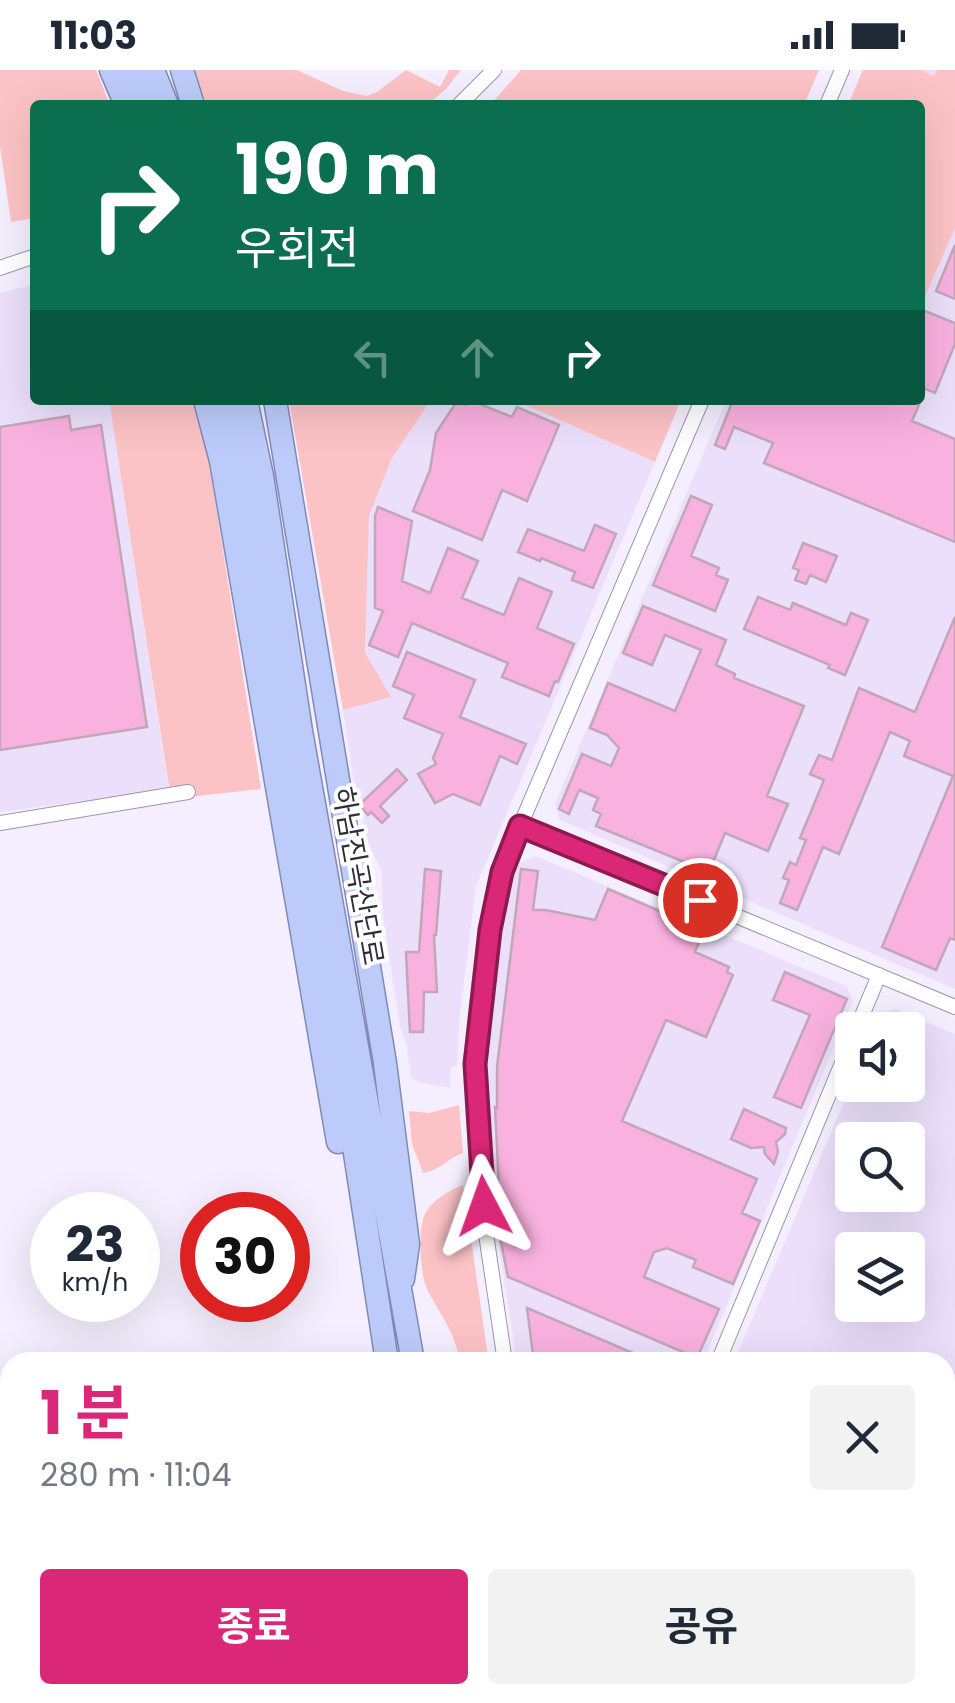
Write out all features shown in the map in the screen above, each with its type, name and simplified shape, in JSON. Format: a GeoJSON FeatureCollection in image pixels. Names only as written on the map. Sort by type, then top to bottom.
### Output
{"type":"FeatureCollection","features":[{"type":"Feature","properties":{"kind":"highway"},"geometry":{"type":"LineString","coordinates":[[110,70],[124,100]]}},
{"type":"Feature","properties":{"kind":"highway"},"geometry":{"type":"LineString","coordinates":[[132,70],[144,100]]}},
{"type":"Feature","properties":{"kind":"highway"},"geometry":{"type":"LineString","coordinates":[[153,70],[165,100]]}},
{"type":"Feature","properties":{"kind":"highway"},"geometry":{"type":"LineString","coordinates":[[182,70],[191,100]]}},
{"type":"Feature","properties":{"kind":"highway"},"geometry":{"type":"LineString","coordinates":[[206,405],[221,461],[362,1279],[394,1307],[408,1244],[385,1064],[276,405]]}},
{"type":"Feature","properties":{"kind":"highway","name":"하남진곡산단로"},"geometry":{"type":"LineString","coordinates":[[227,405],[293,733],[394,1307],[409,1352]]}},
{"type":"Feature","properties":{"kind":"highway","name":"하남진곡산단로"},"geometry":{"type":"LineString","coordinates":[[247,405],[262,476],[293,733]]}},
{"type":"Feature","properties":{"kind":"highway","name":"하남진곡산단로"},"geometry":{"type":"LineString","coordinates":[[388,1352],[394,1307]]}},
{"type":"Feature","properties":{"kind":"street"},"geometry":{"type":"LineString","coordinates":[[463,100],[494,70]]}},
{"type":"Feature","properties":{"kind":"street"},"geometry":{"type":"LineString","coordinates":[[830,100],[842,70]]}},
{"type":"Feature","properties":{"kind":"street"},"geometry":{"type":"LineString","coordinates":[[0,268],[30,258]]}},
{"type":"Feature","properties":{"kind":"street"},"geometry":{"type":"LineString","coordinates":[[504,1352],[486,1234],[475,1064],[490,930],[502,872],[700,405]]}},
{"type":"Feature","properties":{"kind":"street"},"geometry":{"type":"LineString","coordinates":[[0,823],[188,792]]}},
{"type":"Feature","properties":{"kind":"street"},"geometry":{"type":"LineString","coordinates":[[520,826],[955,1008]]}},
{"type":"Feature","properties":{"kind":"street"},"geometry":{"type":"LineString","coordinates":[[864,1012],[879,975]]}},
{"type":"Feature","properties":{"kind":"street"},"geometry":{"type":"LineString","coordinates":[[722,1352],[835,1080]]}},
{"type":"Feature","properties":{"kind":"shaded area"},"geometry":{"type":"Polygon","coordinates":[[[0,70],[96,70],[108,100],[30,100],[30,219],[11,222],[0,147],[0,70]]]}},
{"type":"Feature","properties":{"kind":"shaded area"},"geometry":{"type":"Polygon","coordinates":[[[192,70],[297,70],[343,91],[367,96],[406,70],[440,87],[449,70],[461,70],[433,100],[205,100],[192,70]]]}},
{"type":"Feature","properties":{"kind":"shaded area"},"geometry":{"type":"Polygon","coordinates":[[[521,70],[819,70],[806,100],[494,100],[521,70]]]}},
{"type":"Feature","properties":{"kind":"shaded area"},"geometry":{"type":"Polygon","coordinates":[[[863,70],[955,70],[955,989],[560,820],[555,804],[724,405],[925,405],[925,100],[850,100],[863,70]]]}},
{"type":"Feature","properties":{"kind":"shaded area"},"geometry":{"type":"Polygon","coordinates":[[[863,70],[921,70],[934,76],[937,70],[955,70],[955,228],[925,297],[925,100],[850,100],[863,70]]]}},
{"type":"Feature","properties":{"kind":"shaded area"},"geometry":{"type":"Polygon","coordinates":[[[30,285],[30,405],[110,405],[169,790],[0,812],[0,293],[30,285]]]}},
{"type":"Feature","properties":{"kind":"shaded area"},"geometry":{"type":"Polygon","coordinates":[[[110,405],[200,405],[261,789],[171,799],[110,405]]]}},
{"type":"Feature","properties":{"kind":"shaded area"},"geometry":{"type":"Polygon","coordinates":[[[290,405],[428,405],[392,458],[369,516],[365,653],[391,697],[343,710],[290,405]]]}},
{"type":"Feature","properties":{"kind":"shaded area"},"geometry":{"type":"Polygon","coordinates":[[[428,405],[525,405],[655,462],[476,886],[457,1066],[450,1067],[451,1088],[411,1077],[383,915],[382,872],[367,840],[357,802],[343,710],[390,697],[365,654],[369,516],[392,458],[428,405]]]}},
{"type":"Feature","properties":{"kind":"shaded area"},"geometry":{"type":"Polygon","coordinates":[[[525,405],[679,405],[655,462],[525,405]]]}},
{"type":"Feature","properties":{"kind":"shaded area"},"geometry":{"type":"Polygon","coordinates":[[[535,856],[846,986],[853,1001],[848,1012],[835,1012],[835,1044],[707,1352],[515,1352],[496,1227],[487,1064],[513,870],[535,856]]]}},
{"type":"Feature","properties":{"kind":"shaded area"},"geometry":{"type":"Polygon","coordinates":[[[925,1021],[955,1034],[955,1352],[738,1352],[835,1123],[835,1212],[925,1212],[925,1122],[836,1122],[844,1102],[925,1102],[925,1021]]]}},
{"type":"Feature","properties":{"kind":"shaded area"},"geometry":{"type":"Polygon","coordinates":[[[459,1105],[463,1153],[423,1173],[412,1144],[409,1111],[429,1113],[459,1105]]]}},
{"type":"Feature","properties":{"kind":"shaded area"},"geometry":{"type":"Polygon","coordinates":[[[463,1185],[488,1352],[457,1352],[427,1289],[421,1239],[423,1219],[443,1196],[463,1185]]]}},
{"type":"Feature","properties":{"kind":"building"},"geometry":{"type":"Polygon","coordinates":[[[955,245],[955,299],[936,291],[955,245]]]}},
{"type":"Feature","properties":{"kind":"building"},"geometry":{"type":"Polygon","coordinates":[[[925,311],[955,323],[955,344],[935,393],[925,389],[925,311]]]}},
{"type":"Feature","properties":{"kind":"building"},"geometry":{"type":"Polygon","coordinates":[[[454,405],[482,405],[512,417],[517,407],[559,425],[527,501],[502,490],[482,540],[413,511],[430,470],[436,433],[454,405]]]}},
{"type":"Feature","properties":{"kind":"building"},"geometry":{"type":"Polygon","coordinates":[[[731,405],[919,405],[912,421],[955,439],[955,542],[764,463],[773,443],[734,427],[725,449],[715,445],[731,405]]]}},
{"type":"Feature","properties":{"kind":"building"},"geometry":{"type":"Polygon","coordinates":[[[69,416],[71,430],[101,425],[147,727],[0,750],[0,427],[69,416]]]}},
{"type":"Feature","properties":{"kind":"building"},"geometry":{"type":"Polygon","coordinates":[[[691,496],[712,505],[691,556],[719,568],[716,575],[728,580],[715,611],[653,585],[691,496]]]}},
{"type":"Feature","properties":{"kind":"building"},"geometry":{"type":"Polygon","coordinates":[[[378,507],[412,521],[402,581],[430,593],[448,548],[478,561],[462,598],[504,615],[519,578],[552,592],[537,628],[574,644],[549,696],[502,677],[508,663],[412,623],[398,657],[369,645],[383,611],[375,608],[378,507]]]}},
{"type":"Feature","properties":{"kind":"building"},"geometry":{"type":"Polygon","coordinates":[[[595,525],[616,534],[593,588],[572,580],[575,572],[518,552],[528,529],[584,551],[595,525]]]}},
{"type":"Feature","properties":{"kind":"building"},"geometry":{"type":"Polygon","coordinates":[[[803,543],[837,556],[826,582],[810,575],[806,584],[795,580],[799,570],[793,568],[803,543]]]}},
{"type":"Feature","properties":{"kind":"building"},"geometry":{"type":"Polygon","coordinates":[[[758,597],[790,610],[793,603],[846,625],[851,613],[868,620],[845,675],[744,629],[758,597]]]}},
{"type":"Feature","properties":{"kind":"building"},"geometry":{"type":"Polygon","coordinates":[[[643,606],[726,640],[716,665],[735,674],[734,678],[804,706],[767,796],[788,804],[768,851],[725,833],[709,872],[596,826],[601,814],[593,810],[598,798],[579,790],[569,814],[559,809],[582,754],[611,766],[619,748],[607,735],[590,728],[608,683],[675,711],[701,650],[665,635],[652,665],[623,653],[643,606]]]}},
{"type":"Feature","properties":{"kind":"building"},"geometry":{"type":"Polygon","coordinates":[[[955,617],[955,940],[950,938],[936,970],[882,947],[953,776],[904,756],[910,741],[890,732],[839,854],[823,847],[797,910],[780,903],[789,880],[783,878],[790,862],[796,865],[806,840],[800,838],[824,780],[810,774],[819,755],[832,760],[859,688],[915,712],[955,617]]]}},
{"type":"Feature","properties":{"kind":"building"},"geometry":{"type":"Polygon","coordinates":[[[407,652],[475,680],[460,717],[526,744],[517,764],[500,756],[480,805],[453,794],[435,803],[418,774],[436,764],[433,758],[443,734],[404,718],[414,695],[393,686],[407,652]]]}},
{"type":"Feature","properties":{"kind":"building"},"geometry":{"type":"Polygon","coordinates":[[[397,769],[407,780],[380,806],[389,816],[382,823],[359,805],[397,769]]]}},
{"type":"Feature","properties":{"kind":"building"},"geometry":{"type":"Polygon","coordinates":[[[425,869],[441,871],[434,935],[437,992],[424,992],[423,1032],[410,1032],[406,952],[419,952],[425,869]]]}},
{"type":"Feature","properties":{"kind":"building"},"geometry":{"type":"Polygon","coordinates":[[[521,869],[538,871],[533,910],[595,920],[608,889],[704,930],[695,952],[729,967],[727,972],[733,975],[706,1037],[666,1020],[622,1121],[757,1179],[742,1213],[760,1221],[733,1284],[693,1267],[696,1260],[667,1248],[654,1252],[644,1277],[719,1309],[700,1352],[683,1352],[508,1277],[500,1237],[510,1214],[500,1210],[497,1067],[521,869]]]}},
{"type":"Feature","properties":{"kind":"building"},"geometry":{"type":"Polygon","coordinates":[[[785,972],[847,999],[842,1012],[835,1012],[835,1027],[801,1108],[774,1097],[810,1015],[773,1000],[785,972]]]}},
{"type":"Feature","properties":{"kind":"building"},"geometry":{"type":"Polygon","coordinates":[[[744,1109],[786,1128],[776,1142],[774,1164],[764,1147],[751,1148],[731,1139],[744,1109]]]}},
{"type":"Feature","properties":{"kind":"building"},"geometry":{"type":"Polygon","coordinates":[[[527,1308],[630,1352],[533,1352],[527,1308]]]}},
{"type":"Feature","properties":{"kind":"route"},"geometry":{"type":"LineString","coordinates":[[484,1206],[475,1064],[490,930],[502,872],[520,826],[700,900]]}}]}
